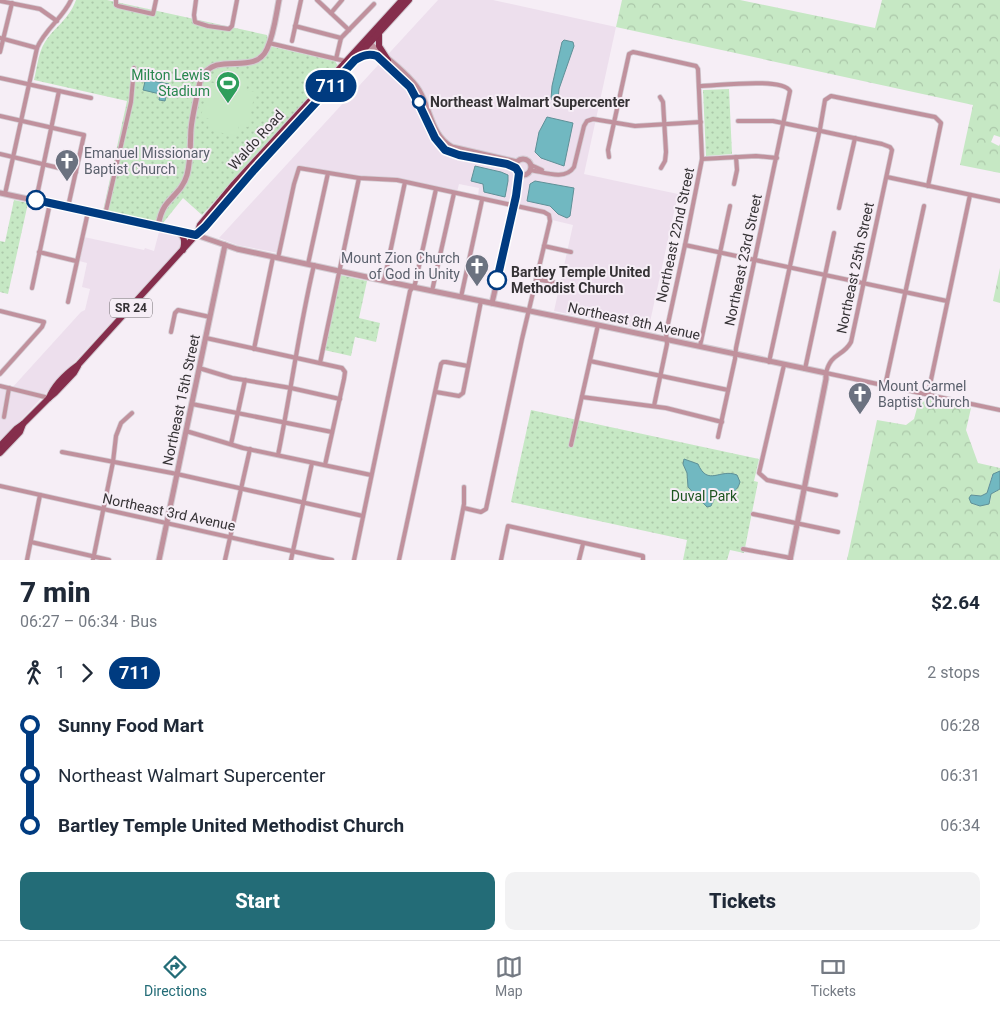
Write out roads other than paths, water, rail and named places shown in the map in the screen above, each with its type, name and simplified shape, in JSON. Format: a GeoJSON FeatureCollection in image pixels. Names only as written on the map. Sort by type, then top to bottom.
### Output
{"type":"FeatureCollection","features":[{"type":"Feature","properties":{"kind":"highway","name":"Waldo Road"},"geometry":{"type":"LineString","coordinates":[[196,235],[200,224],[228,191],[346,62],[366,43],[402,0]]}},
{"type":"Feature","properties":{"kind":"highway","name":"Waldo Road"},"geometry":{"type":"LineString","coordinates":[[0,446],[49,398],[52,390],[70,370],[78,365],[183,252],[254,170],[355,60],[366,43],[379,34],[409,0]]}},
{"type":"Feature","properties":{"kind":"highway"},"geometry":{"type":"LineString","coordinates":[[379,34],[379,46],[388,60]]}},
{"type":"Feature","properties":{"kind":"highway"},"geometry":{"type":"LineString","coordinates":[[355,60],[368,55],[377,56]]}},
{"type":"Feature","properties":{"kind":"highway"},"geometry":{"type":"LineString","coordinates":[[177,231],[184,239],[183,252]]}},
{"type":"Feature","properties":{"kind":"highway","name":"Waldo Road"},"geometry":{"type":"LineString","coordinates":[[0,453],[20,432],[24,424]]}},
{"type":"Feature","properties":{"kind":"street"},"geometry":{"type":"LineString","coordinates":[[2,193],[13,157],[37,48],[44,36],[64,13],[71,0]]}},
{"type":"Feature","properties":{"kind":"street"},"geometry":{"type":"LineString","coordinates":[[116,2],[153,14],[156,0]]}},
{"type":"Feature","properties":{"kind":"street"},"geometry":{"type":"LineString","coordinates":[[196,0],[194,20],[199,24],[223,29],[230,28],[238,0]]}},
{"type":"Feature","properties":{"kind":"street"},"geometry":{"type":"LineString","coordinates":[[158,227],[164,207],[180,190],[187,175],[190,164],[191,128],[202,77],[212,66],[219,63],[244,64],[255,61],[262,56],[270,43],[279,0]]}},
{"type":"Feature","properties":{"kind":"street"},"geometry":{"type":"LineString","coordinates":[[292,41],[301,0]]}},
{"type":"Feature","properties":{"kind":"street"},"geometry":{"type":"LineString","coordinates":[[317,0],[349,30]]}},
{"type":"Feature","properties":{"kind":"street"},"geometry":{"type":"LineString","coordinates":[[331,13],[342,0]]}},
{"type":"Feature","properties":{"kind":"street"},"geometry":{"type":"LineString","coordinates":[[0,1],[40,9],[57,21]]}},
{"type":"Feature","properties":{"kind":"street"},"geometry":{"type":"LineString","coordinates":[[0,52],[1,39],[12,3]]}},
{"type":"Feature","properties":{"kind":"street"},"geometry":{"type":"LineString","coordinates":[[336,59],[341,38],[374,4]]}},
{"type":"Feature","properties":{"kind":"street"},"geometry":{"type":"LineString","coordinates":[[295,26],[341,38]]}},
{"type":"Feature","properties":{"kind":"street"},"geometry":{"type":"LineString","coordinates":[[1,39],[37,48]]}},
{"type":"Feature","properties":{"kind":"street"},"geometry":{"type":"LineString","coordinates":[[270,43],[346,62]]}},
{"type":"Feature","properties":{"kind":"street"},"geometry":{"type":"LineString","coordinates":[[366,43],[410,87],[444,143],[519,169],[531,168],[563,175],[572,171],[582,134],[588,121],[593,119],[635,126],[701,122]]}},
{"type":"Feature","properties":{"kind":"street"},"geometry":{"type":"LineString","coordinates":[[366,43],[416,86],[426,113]]}},
{"type":"Feature","properties":{"kind":"street","name":"Northeast 22nd Street"},"geometry":{"type":"LineString","coordinates":[[613,123],[629,54],[633,52],[638,53],[696,66],[698,69],[702,159],[686,245],[665,339],[667,344],[654,406]]}},
{"type":"Feature","properties":{"kind":"street"},"geometry":{"type":"LineString","coordinates":[[105,216],[130,102],[134,68]]}},
{"type":"Feature","properties":{"kind":"street"},"geometry":{"type":"LineString","coordinates":[[699,86],[738,84],[738,77]]}},
{"type":"Feature","properties":{"kind":"street"},"geometry":{"type":"LineString","coordinates":[[0,78],[91,98]]}},
{"type":"Feature","properties":{"kind":"street","name":"Northeast 23rd Street"},"geometry":{"type":"LineString","coordinates":[[718,437],[790,95],[790,89],[782,85],[738,84]]}},
{"type":"Feature","properties":{"kind":"street"},"geometry":{"type":"LineString","coordinates":[[36,200],[59,91]]}},
{"type":"Feature","properties":{"kind":"street"},"geometry":{"type":"LineString","coordinates":[[660,96],[663,102],[666,152],[665,161],[661,168]]}},
{"type":"Feature","properties":{"kind":"street"},"geometry":{"type":"LineString","coordinates":[[769,362],[825,100],[831,96],[934,117],[939,121],[941,123],[940,129],[928,186]]}},
{"type":"Feature","properties":{"kind":"street"},"geometry":{"type":"LineString","coordinates":[[0,116],[84,135],[68,208]]}},
{"type":"Feature","properties":{"kind":"street"},"geometry":{"type":"LineString","coordinates":[[738,121],[784,121],[819,131],[855,138],[840,208]]}},
{"type":"Feature","properties":{"kind":"street"},"geometry":{"type":"LineString","coordinates":[[609,158],[608,150],[613,123]]}},
{"type":"Feature","properties":{"kind":"street","name":"Northeast 25th Street"},"geometry":{"type":"LineString","coordinates":[[791,559],[826,373],[830,360],[846,349],[851,342],[891,156],[890,148],[882,144],[855,138]]}},
{"type":"Feature","properties":{"kind":"street"},"geometry":{"type":"LineString","coordinates":[[0,154],[76,172]]}},
{"type":"Feature","properties":{"kind":"street"},"geometry":{"type":"LineString","coordinates":[[702,159],[765,156],[777,158]]}},
{"type":"Feature","properties":{"kind":"street"},"geometry":{"type":"LineString","coordinates":[[734,184],[737,170],[736,157]]}},
{"type":"Feature","properties":{"kind":"street"},"geometry":{"type":"LineString","coordinates":[[492,303],[518,186],[520,159],[529,161],[531,168]]}},
{"type":"Feature","properties":{"kind":"street"},"geometry":{"type":"LineString","coordinates":[[254,349],[299,168],[359,178],[405,182],[544,212],[549,215],[550,221],[528,310],[484,511],[480,512],[464,508]]}},
{"type":"Feature","properties":{"kind":"street"},"geometry":{"type":"LineString","coordinates":[[278,455],[328,173]]}},
{"type":"Feature","properties":{"kind":"street"},"geometry":{"type":"LineString","coordinates":[[887,177],[1000,201]]}},
{"type":"Feature","properties":{"kind":"street"},"geometry":{"type":"LineString","coordinates":[[320,363],[359,178]]}},
{"type":"Feature","properties":{"kind":"street"},"geometry":{"type":"LineString","coordinates":[[384,281],[405,182]]}},
{"type":"Feature","properties":{"kind":"street"},"geometry":{"type":"LineString","coordinates":[[354,560],[410,291],[415,284],[436,189]]}},
{"type":"Feature","properties":{"kind":"street","name":"Northeast 8th Avenue"},"geometry":{"type":"LineString","coordinates":[[2,193],[196,235],[225,245],[413,288],[598,324],[1000,410]]}},
{"type":"Feature","properties":{"kind":"street"},"geometry":{"type":"LineString","coordinates":[[432,291],[454,193]]}},
{"type":"Feature","properties":{"kind":"street"},"geometry":{"type":"LineString","coordinates":[[928,394],[970,195]]}},
{"type":"Feature","properties":{"kind":"street"},"geometry":{"type":"LineString","coordinates":[[461,297],[482,200]]}},
{"type":"Feature","properties":{"kind":"street"},"geometry":{"type":"LineString","coordinates":[[32,288],[50,204]]}},
{"type":"Feature","properties":{"kind":"street"},"geometry":{"type":"LineString","coordinates":[[700,346],[730,206]]}},
{"type":"Feature","properties":{"kind":"street"},"geometry":{"type":"LineString","coordinates":[[885,386],[924,206]]}},
{"type":"Feature","properties":{"kind":"street"},"geometry":{"type":"LineString","coordinates":[[68,302],[88,212]]}},
{"type":"Feature","properties":{"kind":"street"},"geometry":{"type":"LineString","coordinates":[[805,369],[834,233]]}},
{"type":"Feature","properties":{"kind":"street","name":"Northeast 15th Street"},"geometry":{"type":"LineString","coordinates":[[159,560],[225,245]]}},
{"type":"Feature","properties":{"kind":"street"},"geometry":{"type":"LineString","coordinates":[[686,245],[947,301]]}},
{"type":"Feature","properties":{"kind":"street"},"geometry":{"type":"LineString","coordinates":[[544,246],[571,252]]}},
{"type":"Feature","properties":{"kind":"street"},"geometry":{"type":"LineString","coordinates":[[39,252],[76,261]]}},
{"type":"Feature","properties":{"kind":"street"},"geometry":{"type":"LineString","coordinates":[[536,279],[557,283]]}},
{"type":"Feature","properties":{"kind":"street"},"geometry":{"type":"LineString","coordinates":[[436,392],[459,396],[463,393],[481,301]]}},
{"type":"Feature","properties":{"kind":"street"},"geometry":{"type":"LineString","coordinates":[[171,332],[175,312],[178,310],[210,317]]}},
{"type":"Feature","properties":{"kind":"street"},"geometry":{"type":"LineString","coordinates":[[0,311],[44,322],[42,328],[0,374]]}},
{"type":"Feature","properties":{"kind":"street"},"geometry":{"type":"LineString","coordinates":[[571,445],[598,324]]}},
{"type":"Feature","properties":{"kind":"street"},"geometry":{"type":"LineString","coordinates":[[206,338],[337,367],[345,372],[325,465]]}},
{"type":"Feature","properties":{"kind":"street"},"geometry":{"type":"LineString","coordinates":[[399,560],[443,362],[468,366]]}},
{"type":"Feature","properties":{"kind":"street"},"geometry":{"type":"LineString","coordinates":[[590,362],[728,390]]}},
{"type":"Feature","properties":{"kind":"street"},"geometry":{"type":"LineString","coordinates":[[784,365],[759,473],[767,480],[836,495]]}},
{"type":"Feature","properties":{"kind":"street"},"geometry":{"type":"LineString","coordinates":[[199,368],[217,374],[340,399]]}},
{"type":"Feature","properties":{"kind":"street"},"geometry":{"type":"LineString","coordinates":[[231,444],[245,380]]}},
{"type":"Feature","properties":{"kind":"street"},"geometry":{"type":"LineString","coordinates":[[0,386],[49,398]]}},
{"type":"Feature","properties":{"kind":"street"},"geometry":{"type":"LineString","coordinates":[[4,417],[9,388]]}},
{"type":"Feature","properties":{"kind":"street"},"geometry":{"type":"LineString","coordinates":[[582,397],[654,406],[722,422]]}},
{"type":"Feature","properties":{"kind":"street"},"geometry":{"type":"LineString","coordinates":[[192,404],[332,432]]}},
{"type":"Feature","properties":{"kind":"street"},"geometry":{"type":"LineString","coordinates":[[93,558],[113,462],[116,436],[121,424],[132,413]]}},
{"type":"Feature","properties":{"kind":"street"},"geometry":{"type":"LineString","coordinates":[[186,431],[250,449],[371,475]]}},
{"type":"Feature","properties":{"kind":"street"},"geometry":{"type":"LineString","coordinates":[[226,560],[250,449]]}},
{"type":"Feature","properties":{"kind":"street"},"geometry":{"type":"LineString","coordinates":[[62,452],[177,474],[363,516]]}},
{"type":"Feature","properties":{"kind":"street"},"geometry":{"type":"LineString","coordinates":[[291,560],[312,463]]}},
{"type":"Feature","properties":{"kind":"street","name":"Northeast 3rd Avenue"},"geometry":{"type":"LineString","coordinates":[[0,486],[332,560]]}},
{"type":"Feature","properties":{"kind":"street"},"geometry":{"type":"LineString","coordinates":[[453,560],[464,508],[464,487]]}},
{"type":"Feature","properties":{"kind":"street"},"geometry":{"type":"LineString","coordinates":[[27,560],[40,496]]}},
{"type":"Feature","properties":{"kind":"street"},"geometry":{"type":"LineString","coordinates":[[753,514],[838,532]]}},
{"type":"Feature","properties":{"kind":"street"},"geometry":{"type":"LineString","coordinates":[[501,560],[508,526],[643,558]]}},
{"type":"Feature","properties":{"kind":"street"},"geometry":{"type":"LineString","coordinates":[[31,542],[93,558],[109,560]]}},
{"type":"Feature","properties":{"kind":"street"},"geometry":{"type":"LineString","coordinates":[[580,560],[583,544]]}},
{"type":"Feature","properties":{"kind":"street"},"geometry":{"type":"LineString","coordinates":[[743,549],[791,559]]}},
{"type":"Feature","properties":{"kind":"water"},"geometry":{"type":"Polygon","coordinates":[[[564,40],[573,42],[574,46],[559,89],[558,101],[556,102],[551,99],[552,86],[564,40]]]}},
{"type":"Feature","properties":{"kind":"water"},"geometry":{"type":"Polygon","coordinates":[[[147,73],[153,74],[152,81],[169,84],[165,101],[159,100],[160,94],[143,90],[147,73]]]}},
{"type":"Feature","properties":{"kind":"water"},"geometry":{"type":"Polygon","coordinates":[[[547,117],[573,123],[564,166],[541,158],[535,152],[539,132],[547,117]]]}},
{"type":"Feature","properties":{"kind":"water"},"geometry":{"type":"Polygon","coordinates":[[[475,166],[508,175],[505,197],[484,192],[483,184],[471,181],[475,166]]]}},
{"type":"Feature","properties":{"kind":"water"},"geometry":{"type":"Polygon","coordinates":[[[535,181],[574,188],[570,216],[567,218],[558,214],[550,206],[527,201],[530,184],[535,181]]]}},
{"type":"Feature","properties":{"kind":"water"},"geometry":{"type":"Polygon","coordinates":[[[684,459],[698,464],[702,471],[710,476],[731,473],[737,475],[740,482],[738,487],[733,491],[720,493],[711,506],[707,507],[688,487],[687,473],[683,464],[684,459]]]}},
{"type":"Feature","properties":{"kind":"water"},"geometry":{"type":"Polygon","coordinates":[[[1000,471],[1000,489],[991,494],[989,504],[980,506],[971,503],[969,498],[971,495],[981,496],[987,493],[993,474],[1000,471]]]}},
{"type":"Feature","properties":{"kind":"place","name":"Northeast Walmart Supercenter"},"geometry":{"type":"Point","coordinates":[419,102]}},
{"type":"Feature","properties":{"kind":"place","name":"Milton Lewis Stadium"},"geometry":{"type":"Point","coordinates":[228,104]}},
{"type":"Feature","properties":{"kind":"place","name":"Emanuel Missionary Baptist Church"},"geometry":{"type":"Point","coordinates":[67,182]}},
{"type":"Feature","properties":{"kind":"place","name":"Bartley Temple United Methodist Church"},"geometry":{"type":"Point","coordinates":[497,280]}},
{"type":"Feature","properties":{"kind":"place","name":"Mount Zion Church of God in Unity"},"geometry":{"type":"Point","coordinates":[477,287]}},
{"type":"Feature","properties":{"kind":"place","name":"Mount Carmel Baptist Church"},"geometry":{"type":"Point","coordinates":[860,415]}},
{"type":"Feature","properties":{"kind":"park label","name":"Duval Park"},"geometry":{"type":"Point","coordinates":[704,496]}}]}
